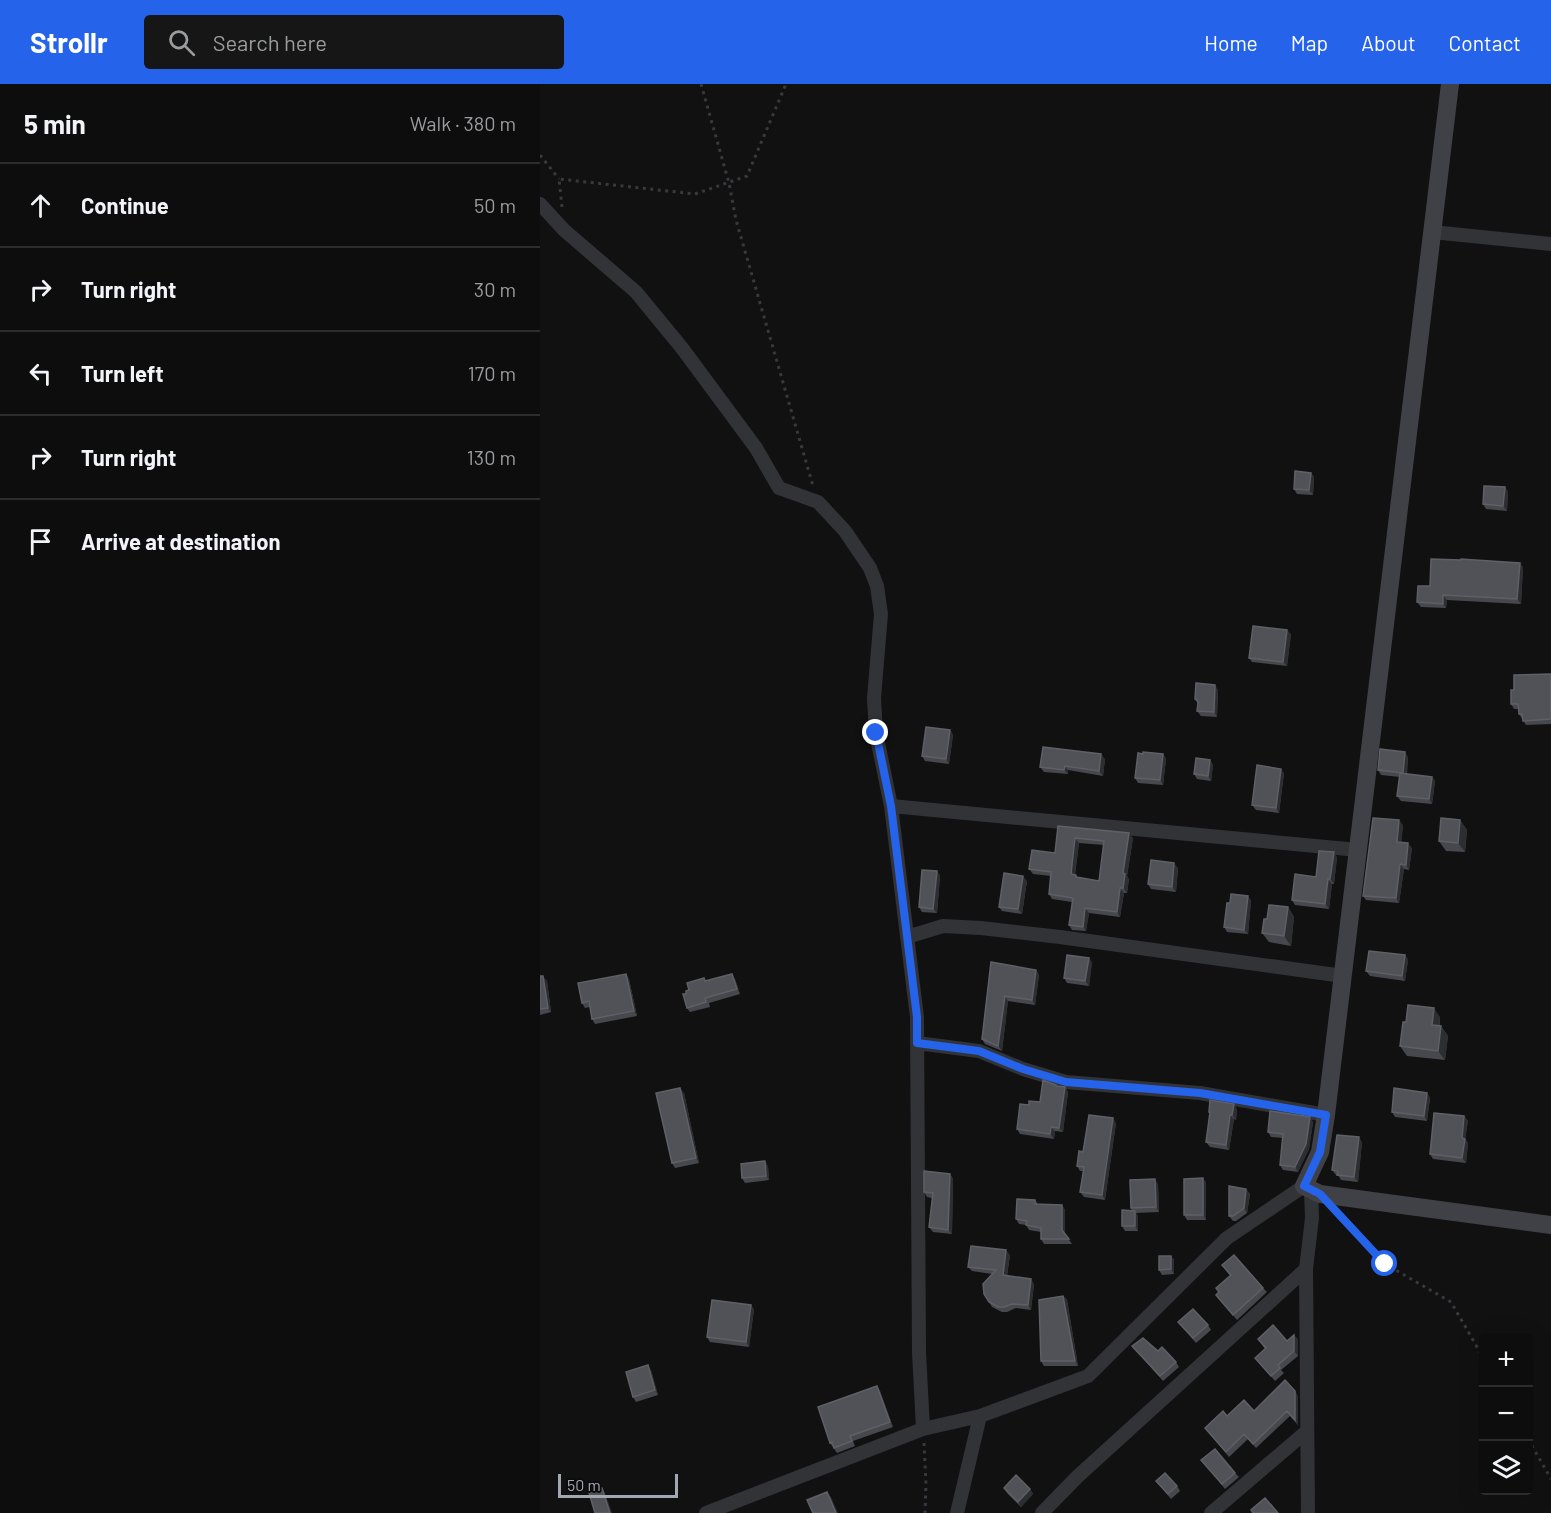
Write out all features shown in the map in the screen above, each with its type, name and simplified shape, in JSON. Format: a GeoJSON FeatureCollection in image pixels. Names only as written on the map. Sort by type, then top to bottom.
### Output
{"type":"FeatureCollection","features":[{"type":"Feature","properties":{"kind":"street"},"geometry":{"type":"LineString","coordinates":[[1308,1513],[1306,1269],[1312,1218],[1312,1190],[1326,1115],[1450,84]]}},
{"type":"Feature","properties":{"kind":"street"},"geometry":{"type":"LineString","coordinates":[[540,204],[564,230],[636,292],[682,348],[756,448],[779,488],[818,502],[845,531],[870,568],[877,586],[881,614],[874,698],[876,733],[891,806],[917,1017],[920,1352],[923,1429]]}},
{"type":"Feature","properties":{"kind":"street"},"geometry":{"type":"LineString","coordinates":[[1432,232],[1551,244]]}},
{"type":"Feature","properties":{"kind":"street"},"geometry":{"type":"LineString","coordinates":[[891,806],[1358,850]]}},
{"type":"Feature","properties":{"kind":"street"},"geometry":{"type":"LineString","coordinates":[[907,937],[943,926],[981,928],[1343,976]]}},
{"type":"Feature","properties":{"kind":"street"},"geometry":{"type":"LineString","coordinates":[[917,1043],[979,1051],[1023,1069],[1066,1082],[1200,1093],[1326,1115]]}},
{"type":"Feature","properties":{"kind":"street"},"geometry":{"type":"LineString","coordinates":[[706,1513],[923,1429],[980,1416],[1088,1376],[1227,1238],[1312,1190],[1551,1225]]}},
{"type":"Feature","properties":{"kind":"street"},"geometry":{"type":"LineString","coordinates":[[1042,1513],[1077,1477],[1306,1269]]}},
{"type":"Feature","properties":{"kind":"street"},"geometry":{"type":"LineString","coordinates":[[957,1513],[980,1416]]}},
{"type":"Feature","properties":{"kind":"street"},"geometry":{"type":"LineString","coordinates":[[1211,1513],[1307,1431]]}},
{"type":"Feature","properties":{"kind":"path"},"geometry":{"type":"LineString","coordinates":[[702,84],[729,183],[736,220],[818,502]]}},
{"type":"Feature","properties":{"kind":"path"},"geometry":{"type":"LineString","coordinates":[[559,178],[695,194],[747,176],[786,84]]}},
{"type":"Feature","properties":{"kind":"path"},"geometry":{"type":"LineString","coordinates":[[540,155],[559,178],[564,230]]}},
{"type":"Feature","properties":{"kind":"path"},"geometry":{"type":"LineString","coordinates":[[1312,1190],[1385,1264],[1451,1302],[1479,1350]]}},
{"type":"Feature","properties":{"kind":"path"},"geometry":{"type":"LineString","coordinates":[[923,1429],[925,1513]]}},
{"type":"Feature","properties":{"kind":"path"},"geometry":{"type":"LineString","coordinates":[[1529,1441],[1551,1479]]}},
{"type":"Feature","properties":{"kind":"building"},"geometry":{"type":"Polygon","coordinates":[[[1295,471],[1311,473],[1309,490],[1294,489],[1295,471]]]}},
{"type":"Feature","properties":{"kind":"building"},"geometry":{"type":"Polygon","coordinates":[[[1484,486],[1505,487],[1503,506],[1483,504],[1484,486]]]}},
{"type":"Feature","properties":{"kind":"building"},"geometry":{"type":"Polygon","coordinates":[[[1431,559],[1520,563],[1517,599],[1443,595],[1443,604],[1417,602],[1418,586],[1430,586],[1431,559]]]}},
{"type":"Feature","properties":{"kind":"building"},"geometry":{"type":"Polygon","coordinates":[[[1253,626],[1287,630],[1283,662],[1249,658],[1253,626]]]}},
{"type":"Feature","properties":{"kind":"building"},"geometry":{"type":"Polygon","coordinates":[[[1551,674],[1551,719],[1523,721],[1522,714],[1519,714],[1518,704],[1511,704],[1514,675],[1551,674]]]}},
{"type":"Feature","properties":{"kind":"building"},"geometry":{"type":"Polygon","coordinates":[[[1196,683],[1215,685],[1214,712],[1197,711],[1196,683]]]}},
{"type":"Feature","properties":{"kind":"building"},"geometry":{"type":"Polygon","coordinates":[[[926,727],[950,730],[946,759],[922,756],[926,727]]]}},
{"type":"Feature","properties":{"kind":"building"},"geometry":{"type":"Polygon","coordinates":[[[1043,747],[1101,754],[1099,771],[1065,766],[1064,770],[1040,767],[1043,747]]]}},
{"type":"Feature","properties":{"kind":"building"},"geometry":{"type":"Polygon","coordinates":[[[1380,749],[1405,752],[1403,773],[1378,770],[1380,749]]]}},
{"type":"Feature","properties":{"kind":"building"},"geometry":{"type":"Polygon","coordinates":[[[1143,752],[1163,754],[1160,780],[1135,778],[1138,753],[1143,754],[1143,752]]]}},
{"type":"Feature","properties":{"kind":"building"},"geometry":{"type":"Polygon","coordinates":[[[1196,758],[1210,760],[1208,776],[1194,774],[1196,758]]]}},
{"type":"Feature","properties":{"kind":"building"},"geometry":{"type":"Polygon","coordinates":[[[1257,765],[1281,769],[1276,808],[1252,805],[1257,765]]]}},
{"type":"Feature","properties":{"kind":"building"},"geometry":{"type":"Polygon","coordinates":[[[1400,773],[1432,777],[1429,799],[1397,796],[1400,773]]]}},
{"type":"Feature","properties":{"kind":"building"},"geometry":{"type":"Polygon","coordinates":[[[1373,818],[1399,820],[1397,842],[1408,843],[1406,865],[1400,864],[1396,898],[1363,896],[1373,818]]]}},
{"type":"Feature","properties":{"kind":"building"},"geometry":{"type":"Polygon","coordinates":[[[1441,818],[1460,820],[1458,843],[1439,841],[1441,818]]]}},
{"type":"Feature","properties":{"kind":"building"},"geometry":{"type":"Polygon","coordinates":[[[1058,826],[1129,833],[1123,888],[1120,888],[1117,912],[1085,908],[1083,927],[1069,925],[1073,898],[1049,894],[1051,872],[1029,869],[1032,850],[1055,853],[1058,826]],[[1075,838],[1071,874],[1099,881],[1104,841],[1075,838]]]}},
{"type":"Feature","properties":{"kind":"building"},"geometry":{"type":"Polygon","coordinates":[[[1319,851],[1334,852],[1325,904],[1292,900],[1295,874],[1316,877],[1319,851]]]}},
{"type":"Feature","properties":{"kind":"building"},"geometry":{"type":"Polygon","coordinates":[[[1151,860],[1174,863],[1172,887],[1148,884],[1151,860]]]}},
{"type":"Feature","properties":{"kind":"building"},"geometry":{"type":"Polygon","coordinates":[[[922,870],[937,871],[933,909],[919,907],[922,870]]]}},
{"type":"Feature","properties":{"kind":"building"},"geometry":{"type":"Polygon","coordinates":[[[1004,873],[1023,876],[1018,909],[999,907],[1004,873]]]}},
{"type":"Feature","properties":{"kind":"building"},"geometry":{"type":"Polygon","coordinates":[[[1231,894],[1248,896],[1244,930],[1224,927],[1227,903],[1230,903],[1231,894]]]}},
{"type":"Feature","properties":{"kind":"building"},"geometry":{"type":"Polygon","coordinates":[[[1269,905],[1288,907],[1284,936],[1262,933],[1269,905]]]}},
{"type":"Feature","properties":{"kind":"building"},"geometry":{"type":"Polygon","coordinates":[[[1369,951],[1405,955],[1402,976],[1366,971],[1369,951]]]}},
{"type":"Feature","properties":{"kind":"building"},"geometry":{"type":"Polygon","coordinates":[[[1067,955],[1089,958],[1085,981],[1064,978],[1067,955]]]}},
{"type":"Feature","properties":{"kind":"building"},"geometry":{"type":"Polygon","coordinates":[[[991,962],[1036,970],[1032,1000],[1005,996],[998,1046],[982,1039],[991,962]]]}},
{"type":"Feature","properties":{"kind":"building"},"geometry":{"type":"Polygon","coordinates":[[[626,974],[634,1011],[592,1019],[589,1001],[582,1003],[578,983],[626,974]]]}},
{"type":"Feature","properties":{"kind":"building"},"geometry":{"type":"Polygon","coordinates":[[[732,974],[737,989],[705,998],[706,1002],[687,1008],[683,994],[689,990],[687,983],[732,974]]]}},
{"type":"Feature","properties":{"kind":"building"},"geometry":{"type":"Polygon","coordinates":[[[540,976],[543,976],[548,1008],[540,1009],[540,976]]]}},
{"type":"Feature","properties":{"kind":"building"},"geometry":{"type":"Polygon","coordinates":[[[1408,1005],[1434,1008],[1432,1025],[1441,1026],[1438,1051],[1400,1046],[1408,1005]]]}},
{"type":"Feature","properties":{"kind":"building"},"geometry":{"type":"Polygon","coordinates":[[[1043,1080],[1065,1087],[1059,1128],[1051,1127],[1050,1134],[1017,1129],[1020,1104],[1029,1105],[1029,1101],[1040,1102],[1043,1080]]]}},
{"type":"Feature","properties":{"kind":"building"},"geometry":{"type":"Polygon","coordinates":[[[680,1088],[696,1158],[672,1163],[656,1093],[680,1088]]]}},
{"type":"Feature","properties":{"kind":"building"},"geometry":{"type":"Polygon","coordinates":[[[1394,1088],[1427,1093],[1424,1116],[1392,1112],[1394,1088]]]}},
{"type":"Feature","properties":{"kind":"building"},"geometry":{"type":"Polygon","coordinates":[[[1210,1100],[1234,1104],[1232,1115],[1230,1115],[1226,1145],[1206,1142],[1210,1100]]]}},
{"type":"Feature","properties":{"kind":"building"},"geometry":{"type":"Polygon","coordinates":[[[1270,1111],[1310,1117],[1306,1144],[1295,1167],[1280,1165],[1283,1134],[1268,1132],[1270,1111]]]}},
{"type":"Feature","properties":{"kind":"building"},"geometry":{"type":"Polygon","coordinates":[[[1434,1113],[1464,1116],[1462,1138],[1465,1139],[1462,1158],[1430,1154],[1434,1113]]]}},
{"type":"Feature","properties":{"kind":"building"},"geometry":{"type":"Polygon","coordinates":[[[1089,1115],[1113,1118],[1102,1195],[1080,1192],[1084,1167],[1077,1166],[1079,1151],[1083,1152],[1089,1115]]]}},
{"type":"Feature","properties":{"kind":"building"},"geometry":{"type":"Polygon","coordinates":[[[1337,1135],[1359,1137],[1354,1177],[1337,1175],[1338,1171],[1332,1170],[1337,1135]]]}},
{"type":"Feature","properties":{"kind":"building"},"geometry":{"type":"Polygon","coordinates":[[[765,1161],[766,1176],[742,1178],[741,1164],[765,1161]]]}},
{"type":"Feature","properties":{"kind":"building"},"geometry":{"type":"Polygon","coordinates":[[[924,1171],[950,1174],[948,1230],[929,1227],[933,1193],[924,1192],[924,1171]]]}},
{"type":"Feature","properties":{"kind":"building"},"geometry":{"type":"Polygon","coordinates":[[[1203,1178],[1203,1215],[1184,1215],[1184,1179],[1203,1178]]]}},
{"type":"Feature","properties":{"kind":"building"},"geometry":{"type":"Polygon","coordinates":[[[1155,1179],[1156,1207],[1131,1208],[1130,1180],[1155,1179]]]}},
{"type":"Feature","properties":{"kind":"building"},"geometry":{"type":"Polygon","coordinates":[[[1229,1186],[1246,1189],[1244,1208],[1233,1216],[1229,1216],[1229,1186]]]}},
{"type":"Feature","properties":{"kind":"building"},"geometry":{"type":"Polygon","coordinates":[[[1017,1199],[1035,1200],[1035,1204],[1062,1205],[1062,1230],[1069,1239],[1041,1239],[1041,1228],[1026,1225],[1027,1221],[1016,1219],[1017,1199]]]}},
{"type":"Feature","properties":{"kind":"building"},"geometry":{"type":"Polygon","coordinates":[[[1122,1210],[1135,1211],[1135,1226],[1122,1226],[1122,1210]]]}},
{"type":"Feature","properties":{"kind":"building"},"geometry":{"type":"Polygon","coordinates":[[[971,1246],[1006,1250],[1003,1275],[1031,1279],[1028,1305],[1012,1304],[998,1307],[989,1302],[984,1294],[983,1284],[996,1270],[968,1267],[971,1246]]]}},
{"type":"Feature","properties":{"kind":"building"},"geometry":{"type":"Polygon","coordinates":[[[1234,1255],[1263,1288],[1233,1315],[1216,1295],[1219,1292],[1216,1288],[1231,1275],[1222,1265],[1234,1255]]]}},
{"type":"Feature","properties":{"kind":"building"},"geometry":{"type":"Polygon","coordinates":[[[1159,1256],[1171,1256],[1171,1269],[1159,1270],[1159,1256]]]}},
{"type":"Feature","properties":{"kind":"building"},"geometry":{"type":"Polygon","coordinates":[[[1063,1296],[1075,1361],[1041,1361],[1039,1300],[1063,1296]]]}},
{"type":"Feature","properties":{"kind":"building"},"geometry":{"type":"Polygon","coordinates":[[[712,1300],[751,1305],[746,1342],[707,1337],[712,1300]]]}},
{"type":"Feature","properties":{"kind":"building"},"geometry":{"type":"Polygon","coordinates":[[[1193,1309],[1208,1325],[1193,1338],[1178,1322],[1193,1309]]]}},
{"type":"Feature","properties":{"kind":"building"},"geometry":{"type":"Polygon","coordinates":[[[1273,1325],[1287,1341],[1294,1335],[1294,1351],[1278,1365],[1280,1368],[1271,1376],[1255,1358],[1266,1348],[1258,1339],[1273,1325]]]}},
{"type":"Feature","properties":{"kind":"building"},"geometry":{"type":"Polygon","coordinates":[[[1143,1338],[1158,1351],[1162,1347],[1176,1362],[1160,1376],[1132,1346],[1143,1338]]]}},
{"type":"Feature","properties":{"kind":"building"},"geometry":{"type":"Polygon","coordinates":[[[648,1365],[655,1390],[633,1397],[626,1372],[648,1365]]]}},
{"type":"Feature","properties":{"kind":"building"},"geometry":{"type":"Polygon","coordinates":[[[1285,1380],[1295,1391],[1295,1420],[1287,1411],[1253,1444],[1244,1434],[1226,1452],[1205,1428],[1223,1411],[1227,1416],[1244,1400],[1254,1411],[1285,1380]]]}},
{"type":"Feature","properties":{"kind":"building"},"geometry":{"type":"Polygon","coordinates":[[[877,1386],[890,1422],[850,1436],[852,1441],[834,1448],[832,1442],[830,1443],[818,1407],[877,1386]]]}},
{"type":"Feature","properties":{"kind":"building"},"geometry":{"type":"Polygon","coordinates":[[[1215,1449],[1235,1473],[1222,1484],[1201,1460],[1215,1449]]]}},
{"type":"Feature","properties":{"kind":"building"},"geometry":{"type":"Polygon","coordinates":[[[1165,1473],[1177,1486],[1168,1494],[1156,1481],[1165,1473]]]}},
{"type":"Feature","properties":{"kind":"building"},"geometry":{"type":"Polygon","coordinates":[[[1016,1475],[1030,1489],[1018,1502],[1004,1488],[1016,1475]]]}},
{"type":"Feature","properties":{"kind":"building"},"geometry":{"type":"Polygon","coordinates":[[[602,1488],[610,1513],[595,1513],[589,1493],[602,1488]]]}},
{"type":"Feature","properties":{"kind":"building"},"geometry":{"type":"Polygon","coordinates":[[[827,1492],[836,1513],[813,1513],[807,1500],[827,1492]]]}},
{"type":"Feature","properties":{"kind":"building"},"geometry":{"type":"Polygon","coordinates":[[[1265,1498],[1278,1513],[1253,1513],[1251,1510],[1265,1498]]]}},
{"type":"Feature","properties":{"kind":"route"},"geometry":{"type":"LineString","coordinates":[[876,733],[891,806],[917,1017],[917,1043],[979,1051],[1023,1069],[1066,1082],[1200,1093],[1326,1115],[1320,1152],[1304,1186],[1320,1194],[1385,1264]]}}]}
